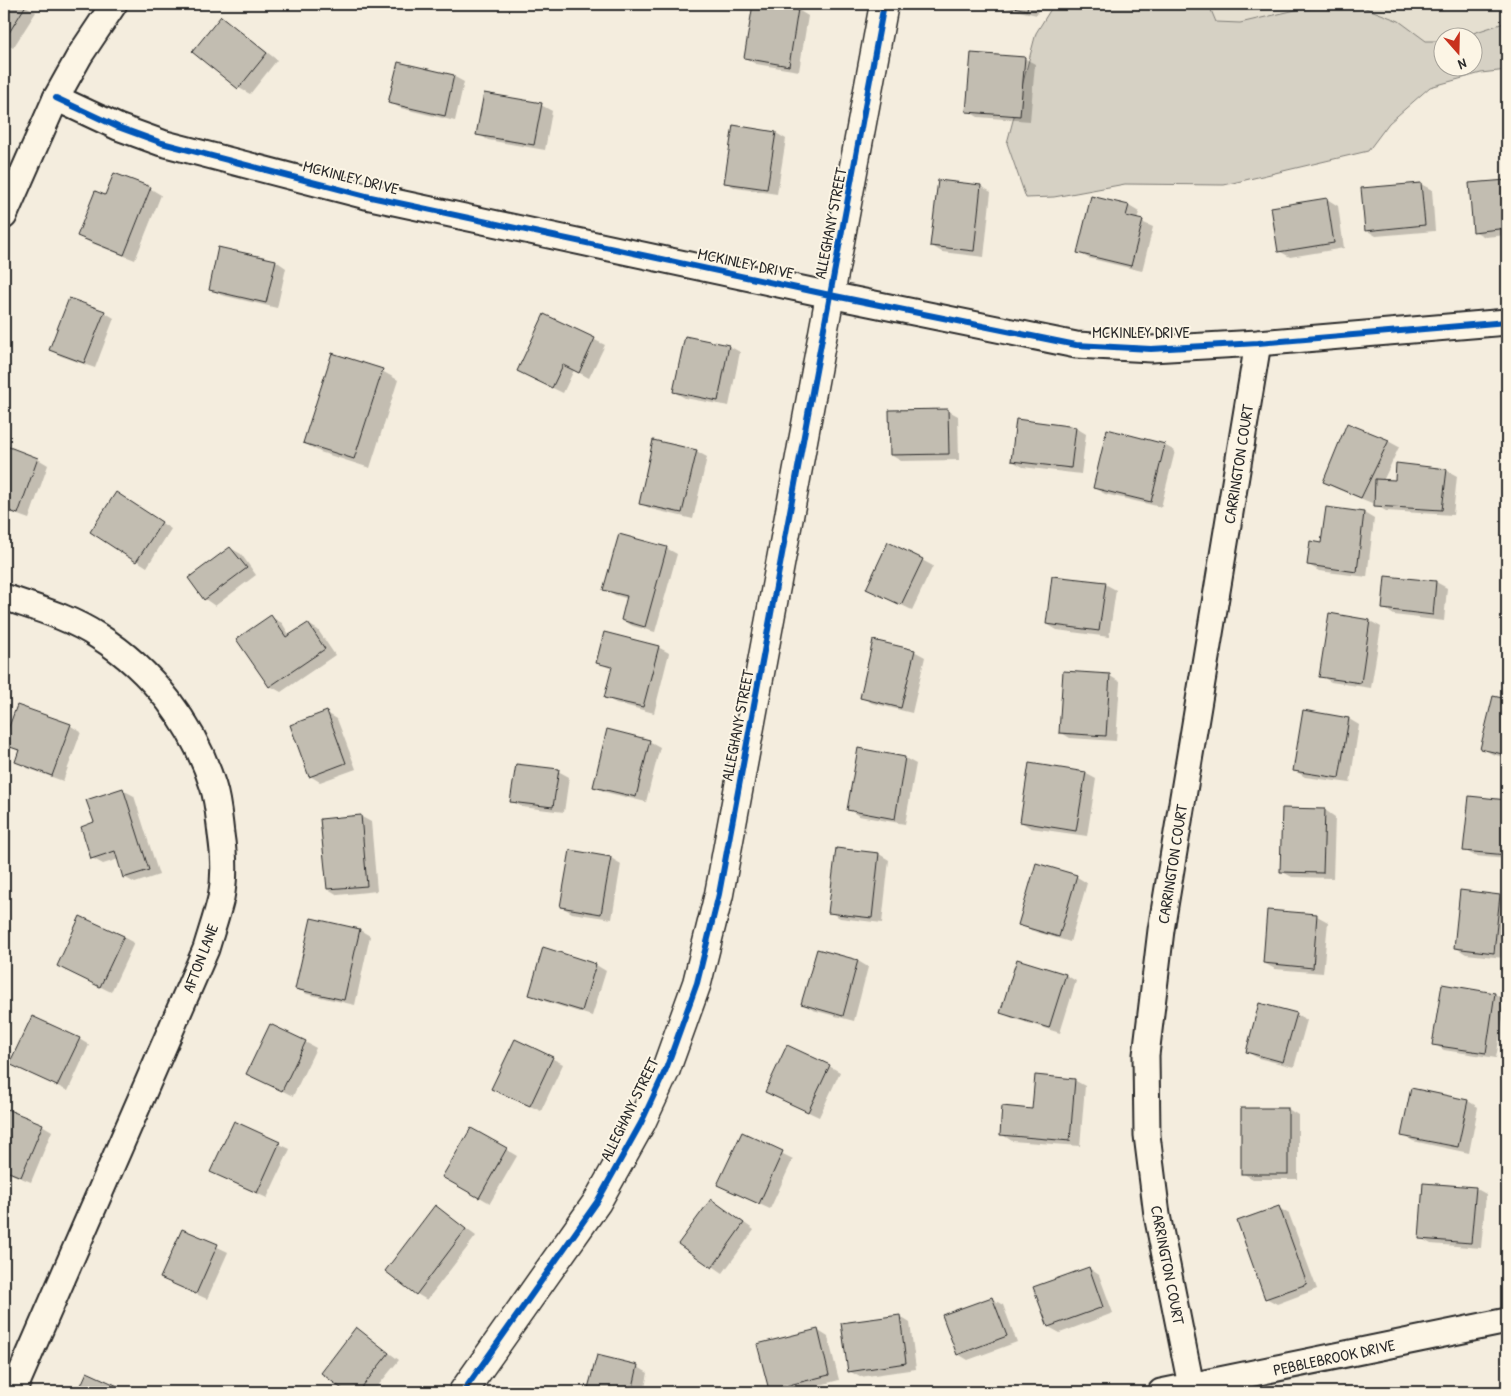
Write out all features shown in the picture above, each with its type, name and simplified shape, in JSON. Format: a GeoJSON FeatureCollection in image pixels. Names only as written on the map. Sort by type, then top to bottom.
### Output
{"type":"FeatureCollection","features":[{"type":"Feature","properties":{"kind":"street"},"geometry":{"type":"LineString","coordinates":[[4,216],[56,98],[80,55],[114,4]]}},
{"type":"Feature","properties":{"kind":"street","name":"ALLEGHANY STREET"},"geometry":{"type":"LineString","coordinates":[[463,1392],[597,1202],[641,1123],[666,1069],[697,983],[719,894],[884,4]]}},
{"type":"Feature","properties":{"kind":"street","name":"MCKINLEY DRIVE"},"geometry":{"type":"LineString","coordinates":[[56,98],[118,127],[162,143],[366,196],[830,295],[1076,345],[1151,349],[1258,343],[1507,322]]}},
{"type":"Feature","properties":{"kind":"street","name":"CARRINGTON COURT"},"geometry":{"type":"LineString","coordinates":[[1191,1386],[1156,1206],[1147,1135],[1146,1055],[1161,930],[1258,343]]}},
{"type":"Feature","properties":{"kind":"street","name":"AFTON LANE"},"geometry":{"type":"LineString","coordinates":[[4,597],[57,615],[98,635],[134,663],[158,687],[196,742],[213,786],[218,808],[223,852],[221,897],[206,949],[13,1392]]}},
{"type":"Feature","properties":{"kind":"street","name":"PEBBLEBROOK DRIVE"},"geometry":{"type":"LineString","coordinates":[[1161,1392],[1507,1321]]}},
{"type":"Feature","properties":{"kind":"shaded area"},"geometry":{"type":"Polygon","coordinates":[[[1054,4],[1211,4],[1211,10],[1216,22],[1240,23],[1300,9],[1363,7],[1399,21],[1426,41],[1434,41],[1434,78],[1463,78],[1430,87],[1389,123],[1368,151],[1224,185],[1125,184],[1054,197],[1026,198],[1007,143],[1036,33],[1054,4]]]}},
{"type":"Feature","properties":{"kind":"shaded area"},"geometry":{"type":"Polygon","coordinates":[[[1158,4],[1507,4],[1507,70],[1484,73],[1484,28],[1434,28],[1434,78],[1439,78],[1139,113],[1158,4]]]}},
{"type":"Feature","properties":{"kind":"shaded area"},"geometry":{"type":"Polygon","coordinates":[[[1507,22],[1507,70],[1484,73],[1484,30],[1507,22]]]}},
{"type":"Feature","properties":{"kind":"building"},"geometry":{"type":"Polygon","coordinates":[[[4,4],[26,5],[4,41],[4,4]]]}},
{"type":"Feature","properties":{"kind":"building"},"geometry":{"type":"Polygon","coordinates":[[[753,4],[798,9],[789,66],[744,58],[753,4]]]}},
{"type":"Feature","properties":{"kind":"building"},"geometry":{"type":"Polygon","coordinates":[[[999,4],[1028,4],[1027,10],[999,4]]]}},
{"type":"Feature","properties":{"kind":"building"},"geometry":{"type":"Polygon","coordinates":[[[221,16],[267,53],[238,89],[192,52],[221,16]]]}},
{"type":"Feature","properties":{"kind":"building"},"geometry":{"type":"Polygon","coordinates":[[[971,53],[1025,57],[1020,116],[966,112],[971,53]]]}},
{"type":"Feature","properties":{"kind":"building"},"geometry":{"type":"Polygon","coordinates":[[[398,62],[454,75],[445,116],[388,103],[398,62]]]}},
{"type":"Feature","properties":{"kind":"building"},"geometry":{"type":"Polygon","coordinates":[[[484,93],[542,103],[534,145],[476,135],[484,93]]]}},
{"type":"Feature","properties":{"kind":"building"},"geometry":{"type":"Polygon","coordinates":[[[733,125],[776,132],[767,189],[724,183],[733,125]]]}},
{"type":"Feature","properties":{"kind":"building"},"geometry":{"type":"Polygon","coordinates":[[[114,173],[151,187],[124,255],[77,236],[95,191],[105,195],[114,173]]]}},
{"type":"Feature","properties":{"kind":"building"},"geometry":{"type":"Polygon","coordinates":[[[938,180],[981,185],[974,251],[930,246],[938,180]]]}},
{"type":"Feature","properties":{"kind":"building"},"geometry":{"type":"Polygon","coordinates":[[[1507,180],[1507,228],[1473,232],[1469,183],[1507,180]]]}},
{"type":"Feature","properties":{"kind":"building"},"geometry":{"type":"Polygon","coordinates":[[[1421,183],[1425,225],[1365,231],[1361,188],[1421,183]]]}},
{"type":"Feature","properties":{"kind":"building"},"geometry":{"type":"Polygon","coordinates":[[[1091,196],[1129,205],[1126,216],[1143,220],[1131,266],[1077,253],[1091,196]]]}},
{"type":"Feature","properties":{"kind":"building"},"geometry":{"type":"Polygon","coordinates":[[[1327,198],[1334,243],[1278,252],[1271,207],[1327,198]]]}},
{"type":"Feature","properties":{"kind":"building"},"geometry":{"type":"Polygon","coordinates":[[[218,247],[276,260],[266,303],[209,290],[218,247]]]}},
{"type":"Feature","properties":{"kind":"building"},"geometry":{"type":"Polygon","coordinates":[[[69,298],[105,311],[84,363],[49,350],[69,298]]]}},
{"type":"Feature","properties":{"kind":"building"},"geometry":{"type":"Polygon","coordinates":[[[544,314],[595,338],[579,373],[563,365],[552,388],[517,371],[544,314]]]}},
{"type":"Feature","properties":{"kind":"building"},"geometry":{"type":"Polygon","coordinates":[[[685,336],[729,345],[718,401],[673,392],[685,336]]]}},
{"type":"Feature","properties":{"kind":"building"},"geometry":{"type":"Polygon","coordinates":[[[332,353],[383,369],[354,459],[303,443],[332,353]]]}},
{"type":"Feature","properties":{"kind":"building"},"geometry":{"type":"Polygon","coordinates":[[[948,409],[949,454],[890,455],[889,410],[948,409]]]}},
{"type":"Feature","properties":{"kind":"building"},"geometry":{"type":"Polygon","coordinates":[[[1016,419],[1076,427],[1071,468],[1011,461],[1016,419]]]}},
{"type":"Feature","properties":{"kind":"building"},"geometry":{"type":"Polygon","coordinates":[[[1347,423],[1389,440],[1361,498],[1323,482],[1347,423]]]}},
{"type":"Feature","properties":{"kind":"building"},"geometry":{"type":"Polygon","coordinates":[[[1107,429],[1165,444],[1151,502],[1093,488],[1107,429]]]}},
{"type":"Feature","properties":{"kind":"building"},"geometry":{"type":"Polygon","coordinates":[[[653,440],[697,450],[682,513],[639,504],[653,440]]]}},
{"type":"Feature","properties":{"kind":"building"},"geometry":{"type":"Polygon","coordinates":[[[4,445],[38,458],[18,514],[4,509],[4,445]]]}},
{"type":"Feature","properties":{"kind":"building"},"geometry":{"type":"Polygon","coordinates":[[[1396,463],[1447,469],[1442,510],[1374,506],[1375,479],[1395,480],[1396,463]]]}},
{"type":"Feature","properties":{"kind":"building"},"geometry":{"type":"Polygon","coordinates":[[[116,492],[162,522],[136,562],[90,532],[116,492]]]}},
{"type":"Feature","properties":{"kind":"building"},"geometry":{"type":"Polygon","coordinates":[[[1326,507],[1364,512],[1357,572],[1307,565],[1310,541],[1321,543],[1326,507]]]}},
{"type":"Feature","properties":{"kind":"building"},"geometry":{"type":"Polygon","coordinates":[[[619,534],[667,547],[645,627],[621,620],[627,596],[603,590],[619,534]]]}},
{"type":"Feature","properties":{"kind":"building"},"geometry":{"type":"Polygon","coordinates":[[[888,542],[923,559],[901,605],[866,589],[888,542]]]}},
{"type":"Feature","properties":{"kind":"building"},"geometry":{"type":"Polygon","coordinates":[[[230,547],[247,568],[204,600],[188,578],[230,547]]]}},
{"type":"Feature","properties":{"kind":"building"},"geometry":{"type":"Polygon","coordinates":[[[1052,576],[1106,582],[1099,631],[1046,624],[1052,576]]]}},
{"type":"Feature","properties":{"kind":"building"},"geometry":{"type":"Polygon","coordinates":[[[1385,576],[1436,581],[1433,615],[1382,609],[1385,576]]]}},
{"type":"Feature","properties":{"kind":"building"},"geometry":{"type":"Polygon","coordinates":[[[1329,613],[1370,620],[1361,683],[1319,677],[1329,613]]]}},
{"type":"Feature","properties":{"kind":"building"},"geometry":{"type":"Polygon","coordinates":[[[271,615],[286,637],[308,623],[325,649],[269,687],[236,639],[271,615]]]}},
{"type":"Feature","properties":{"kind":"building"},"geometry":{"type":"Polygon","coordinates":[[[604,632],[659,646],[643,707],[604,698],[612,667],[596,663],[604,632]]]}},
{"type":"Feature","properties":{"kind":"building"},"geometry":{"type":"Polygon","coordinates":[[[873,640],[915,650],[901,708],[860,698],[873,640]]]}},
{"type":"Feature","properties":{"kind":"building"},"geometry":{"type":"Polygon","coordinates":[[[1063,671],[1110,674],[1106,736],[1059,733],[1063,671]]]}},
{"type":"Feature","properties":{"kind":"building"},"geometry":{"type":"Polygon","coordinates":[[[1493,696],[1507,699],[1507,755],[1480,749],[1493,696]]]}},
{"type":"Feature","properties":{"kind":"building"},"geometry":{"type":"Polygon","coordinates":[[[17,705],[71,724],[52,776],[15,762],[19,750],[4,745],[4,740],[17,705]]]}},
{"type":"Feature","properties":{"kind":"building"},"geometry":{"type":"Polygon","coordinates":[[[1303,710],[1349,718],[1339,778],[1293,771],[1303,710]]]}},
{"type":"Feature","properties":{"kind":"building"},"geometry":{"type":"Polygon","coordinates":[[[327,711],[346,763],[309,777],[290,725],[327,711]]]}},
{"type":"Feature","properties":{"kind":"building"},"geometry":{"type":"Polygon","coordinates":[[[607,729],[650,740],[636,797],[593,787],[607,729]]]}},
{"type":"Feature","properties":{"kind":"building"},"geometry":{"type":"Polygon","coordinates":[[[858,748],[905,757],[895,819],[847,810],[858,748]]]}},
{"type":"Feature","properties":{"kind":"building"},"geometry":{"type":"Polygon","coordinates":[[[1029,763],[1086,772],[1076,831],[1020,822],[1029,763]]]}},
{"type":"Feature","properties":{"kind":"building"},"geometry":{"type":"Polygon","coordinates":[[[516,764],[559,769],[553,807],[510,802],[516,764]]]}},
{"type":"Feature","properties":{"kind":"building"},"geometry":{"type":"Polygon","coordinates":[[[123,788],[149,870],[123,878],[115,851],[91,859],[81,827],[94,822],[86,800],[123,788]]]}},
{"type":"Feature","properties":{"kind":"building"},"geometry":{"type":"Polygon","coordinates":[[[1469,796],[1507,800],[1507,855],[1463,851],[1469,796]]]}},
{"type":"Feature","properties":{"kind":"building"},"geometry":{"type":"Polygon","coordinates":[[[1282,808],[1325,809],[1323,873],[1280,872],[1282,808]]]}},
{"type":"Feature","properties":{"kind":"building"},"geometry":{"type":"Polygon","coordinates":[[[361,815],[367,886],[327,889],[320,819],[361,815]]]}},
{"type":"Feature","properties":{"kind":"building"},"geometry":{"type":"Polygon","coordinates":[[[836,848],[879,853],[872,918],[828,913],[836,848]]]}},
{"type":"Feature","properties":{"kind":"building"},"geometry":{"type":"Polygon","coordinates":[[[570,850],[611,857],[601,914],[560,907],[570,850]]]}},
{"type":"Feature","properties":{"kind":"building"},"geometry":{"type":"Polygon","coordinates":[[[1036,863],[1077,875],[1059,937],[1018,925],[1036,863]]]}},
{"type":"Feature","properties":{"kind":"building"},"geometry":{"type":"Polygon","coordinates":[[[1460,890],[1500,895],[1494,953],[1454,948],[1460,890]]]}},
{"type":"Feature","properties":{"kind":"building"},"geometry":{"type":"Polygon","coordinates":[[[1267,910],[1317,914],[1313,968],[1263,963],[1267,910]]]}},
{"type":"Feature","properties":{"kind":"building"},"geometry":{"type":"Polygon","coordinates":[[[80,916],[124,936],[100,987],[57,966],[80,916]]]}},
{"type":"Feature","properties":{"kind":"building"},"geometry":{"type":"Polygon","coordinates":[[[311,918],[360,929],[344,1000],[295,989],[311,918]]]}},
{"type":"Feature","properties":{"kind":"building"},"geometry":{"type":"Polygon","coordinates":[[[543,947],[596,964],[582,1011],[529,995],[543,947]]]}},
{"type":"Feature","properties":{"kind":"building"},"geometry":{"type":"Polygon","coordinates":[[[817,949],[858,960],[843,1016],[801,1004],[817,949]]]}},
{"type":"Feature","properties":{"kind":"building"},"geometry":{"type":"Polygon","coordinates":[[[1017,959],[1066,974],[1049,1028],[1000,1013],[1017,959]]]}},
{"type":"Feature","properties":{"kind":"building"},"geometry":{"type":"Polygon","coordinates":[[[1442,984],[1495,993],[1486,1053],[1432,1045],[1442,984]]]}},
{"type":"Feature","properties":{"kind":"building"},"geometry":{"type":"Polygon","coordinates":[[[1259,1003],[1297,1013],[1283,1062],[1246,1052],[1259,1003]]]}},
{"type":"Feature","properties":{"kind":"building"},"geometry":{"type":"Polygon","coordinates":[[[32,1016],[80,1038],[57,1086],[9,1064],[32,1016]]]}},
{"type":"Feature","properties":{"kind":"building"},"geometry":{"type":"Polygon","coordinates":[[[270,1024],[306,1041],[282,1091],[246,1074],[270,1024]]]}},
{"type":"Feature","properties":{"kind":"building"},"geometry":{"type":"Polygon","coordinates":[[[515,1039],[553,1057],[530,1106],[491,1089],[515,1039]]]}},
{"type":"Feature","properties":{"kind":"building"},"geometry":{"type":"Polygon","coordinates":[[[787,1045],[830,1065],[808,1112],[765,1092],[787,1045]]]}},
{"type":"Feature","properties":{"kind":"building"},"geometry":{"type":"Polygon","coordinates":[[[1035,1075],[1075,1079],[1070,1141],[1000,1135],[1002,1106],[1032,1109],[1035,1075]]]}},
{"type":"Feature","properties":{"kind":"building"},"geometry":{"type":"Polygon","coordinates":[[[1411,1088],[1468,1100],[1458,1147],[1401,1136],[1411,1088]]]}},
{"type":"Feature","properties":{"kind":"building"},"geometry":{"type":"Polygon","coordinates":[[[4,1108],[43,1124],[21,1177],[4,1170],[4,1108]]]}},
{"type":"Feature","properties":{"kind":"building"},"geometry":{"type":"Polygon","coordinates":[[[1241,1108],[1288,1108],[1288,1174],[1241,1174],[1241,1108]]]}},
{"type":"Feature","properties":{"kind":"building"},"geometry":{"type":"Polygon","coordinates":[[[234,1121],[280,1142],[257,1193],[210,1172],[234,1121]]]}},
{"type":"Feature","properties":{"kind":"building"},"geometry":{"type":"Polygon","coordinates":[[[471,1128],[507,1148],[479,1198],[442,1177],[471,1128]]]}},
{"type":"Feature","properties":{"kind":"building"},"geometry":{"type":"Polygon","coordinates":[[[742,1132],[783,1151],[759,1204],[717,1185],[742,1132]]]}},
{"type":"Feature","properties":{"kind":"building"},"geometry":{"type":"Polygon","coordinates":[[[1423,1183],[1476,1187],[1471,1243],[1419,1239],[1423,1183]]]}},
{"type":"Feature","properties":{"kind":"building"},"geometry":{"type":"Polygon","coordinates":[[[711,1199],[744,1223],[712,1268],[678,1244],[711,1199]]]}},
{"type":"Feature","properties":{"kind":"building"},"geometry":{"type":"Polygon","coordinates":[[[435,1205],[466,1229],[416,1295],[385,1271],[435,1205]]]}},
{"type":"Feature","properties":{"kind":"building"},"geometry":{"type":"Polygon","coordinates":[[[1279,1206],[1307,1284],[1265,1299],[1237,1221],[1279,1206]]]}},
{"type":"Feature","properties":{"kind":"building"},"geometry":{"type":"Polygon","coordinates":[[[182,1229],[218,1244],[196,1294],[160,1278],[182,1229]]]}},
{"type":"Feature","properties":{"kind":"building"},"geometry":{"type":"Polygon","coordinates":[[[1089,1267],[1103,1307],[1048,1327],[1033,1287],[1089,1267]]]}},
{"type":"Feature","properties":{"kind":"building"},"geometry":{"type":"Polygon","coordinates":[[[992,1297],[1007,1336],[957,1355],[942,1315],[992,1297]]]}},
{"type":"Feature","properties":{"kind":"building"},"geometry":{"type":"Polygon","coordinates":[[[900,1315],[906,1363],[848,1372],[841,1323],[900,1315]]]}},
{"type":"Feature","properties":{"kind":"building"},"geometry":{"type":"Polygon","coordinates":[[[356,1327],[389,1353],[358,1392],[346,1392],[321,1373],[356,1327]]]}},
{"type":"Feature","properties":{"kind":"building"},"geometry":{"type":"Polygon","coordinates":[[[818,1329],[829,1375],[769,1390],[757,1344],[818,1329]]]}},
{"type":"Feature","properties":{"kind":"building"},"geometry":{"type":"Polygon","coordinates":[[[597,1355],[638,1365],[632,1392],[587,1392],[597,1355]]]}},
{"type":"Feature","properties":{"kind":"building"},"geometry":{"type":"Polygon","coordinates":[[[87,1372],[131,1392],[78,1392],[87,1372]]]}},
{"type":"Feature","properties":{"kind":"cycle path"},"geometry":{"type":"LineString","coordinates":[[463,1392],[597,1202],[641,1123],[666,1069],[697,983],[719,894],[884,4]]}},
{"type":"Feature","properties":{"kind":"cycle path"},"geometry":{"type":"LineString","coordinates":[[56,98],[118,127],[162,143],[366,196],[830,295],[1076,345],[1151,349],[1258,343],[1507,322]]}}]}
